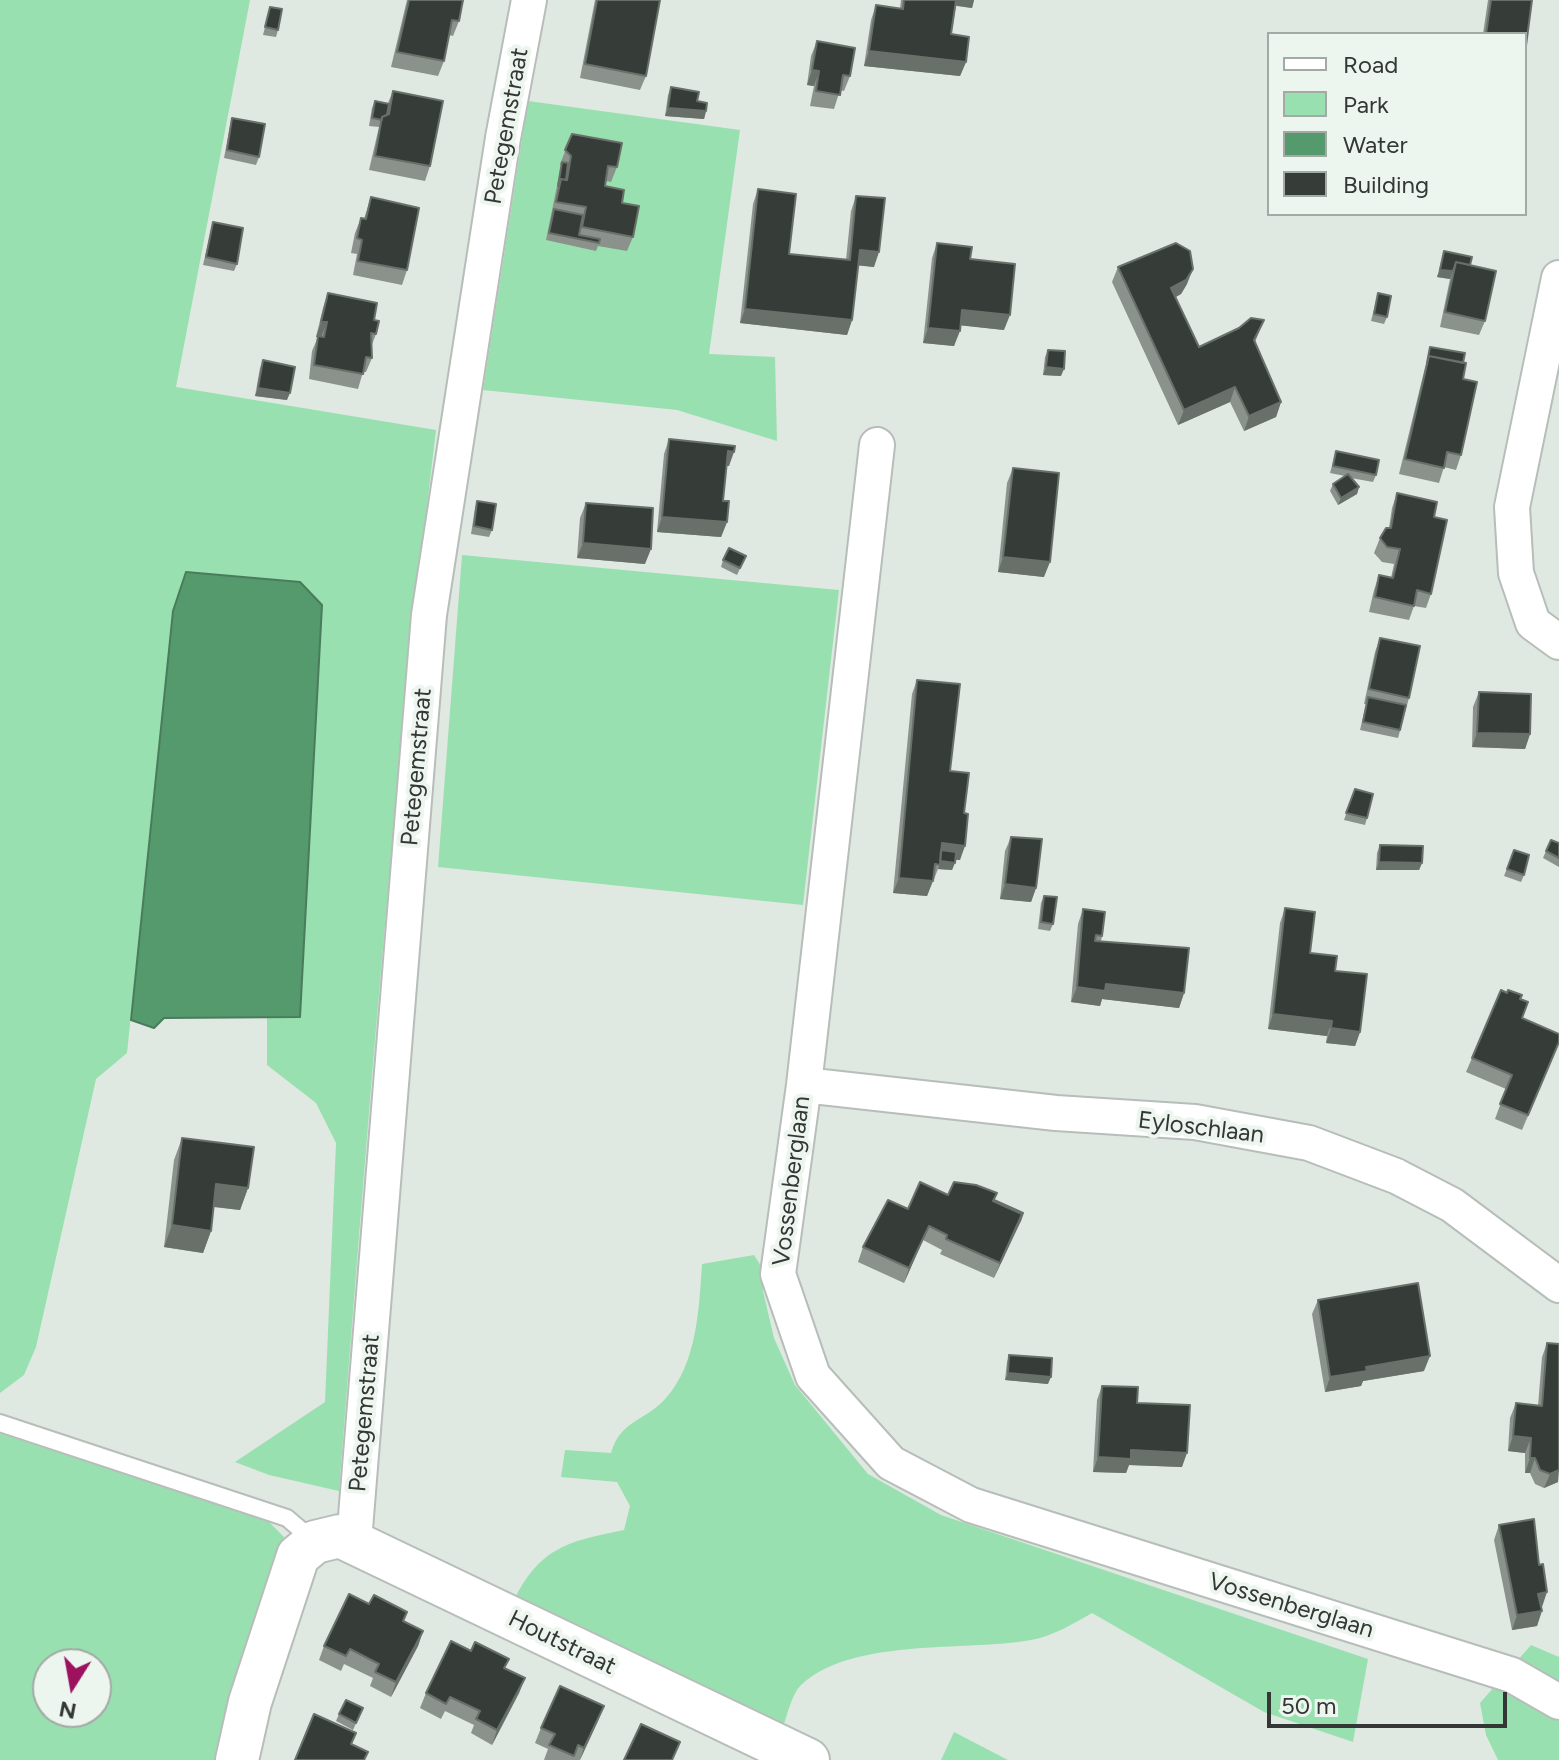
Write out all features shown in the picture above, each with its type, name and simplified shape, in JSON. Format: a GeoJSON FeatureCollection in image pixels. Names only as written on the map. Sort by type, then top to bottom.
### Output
{"type":"FeatureCollection","features":[{"type":"Feature","properties":{"kind":"street","name":"Petegemstraat"},"geometry":{"type":"LineString","coordinates":[[334,1542],[429,615],[503,138],[529,0]]}},
{"type":"Feature","properties":{"kind":"street"},"geometry":{"type":"LineString","coordinates":[[1559,278],[1512,507],[1516,573],[1533,623],[1559,642]]}},
{"type":"Feature","properties":{"kind":"street","name":"Vossenberglaan"},"geometry":{"type":"LineString","coordinates":[[877,445],[804,1085],[778,1274],[813,1376],[891,1463],[971,1505],[1512,1675],[1559,1702]]}},
{"type":"Feature","properties":{"kind":"street","name":"Eyloschlaan"},"geometry":{"type":"LineString","coordinates":[[804,1085],[1056,1113],[1195,1122],[1309,1143],[1396,1176],[1452,1205],[1559,1285]]}},
{"type":"Feature","properties":{"kind":"street"},"geometry":{"type":"LineString","coordinates":[[237,1760],[250,1702],[290,1573],[298,1556],[334,1542]]}},
{"type":"Feature","properties":{"kind":"street","name":"Houtstraat"},"geometry":{"type":"LineString","coordinates":[[334,1542],[808,1760]]}},
{"type":"Feature","properties":{"kind":"lane","name":"Houtstraat"},"geometry":{"type":"LineString","coordinates":[[0,1423],[287,1518],[334,1542]]}},
{"type":"Feature","properties":{"kind":"green space"},"geometry":{"type":"Polygon","coordinates":[[[0,0],[250,0],[176,387],[436,430],[394,827],[339,1491],[269,1475],[235,1462],[325,1402],[336,1143],[316,1103],[267,1065],[267,1017],[300,1017],[186,573],[173,611],[127,1053],[96,1079],[36,1347],[24,1375],[0,1393],[0,0]]]}},
{"type":"Feature","properties":{"kind":"green space"},"geometry":{"type":"Polygon","coordinates":[[[528,101],[740,130],[709,354],[775,357],[777,441],[677,410],[483,390],[528,101]]]}},
{"type":"Feature","properties":{"kind":"green space"},"geometry":{"type":"Polygon","coordinates":[[[462,555],[839,590],[803,905],[438,867],[462,555]]]}},
{"type":"Feature","properties":{"kind":"green space"},"geometry":{"type":"Polygon","coordinates":[[[754,1255],[763,1269],[763,1291],[774,1338],[795,1385],[868,1474],[941,1515],[1368,1659],[1353,1742],[1264,1712],[1092,1613],[1055,1633],[1031,1640],[910,1649],[849,1659],[823,1670],[801,1685],[784,1724],[515,1598],[536,1567],[559,1549],[588,1538],[624,1530],[630,1506],[617,1482],[561,1477],[565,1450],[611,1453],[627,1427],[666,1398],[684,1369],[690,1352],[702,1264],[754,1255]]]}},
{"type":"Feature","properties":{"kind":"green space"},"geometry":{"type":"Polygon","coordinates":[[[0,1421],[265,1518],[284,1537],[219,1760],[0,1760],[0,1421]]]}},
{"type":"Feature","properties":{"kind":"green space"},"geometry":{"type":"Polygon","coordinates":[[[1531,1645],[1559,1657],[1559,1760],[1498,1760],[1486,1735],[1480,1703],[1531,1645]]]}},
{"type":"Feature","properties":{"kind":"green space"},"geometry":{"type":"Polygon","coordinates":[[[954,1732],[1008,1760],[941,1760],[954,1732]]]}},
{"type":"Feature","properties":{"kind":"water"},"geometry":{"type":"Polygon","coordinates":[[[186,572],[300,582],[322,605],[300,1017],[164,1018],[154,1028],[131,1020],[173,611],[186,572]]]}},
{"type":"Feature","properties":{"kind":"building"},"geometry":{"type":"Polygon","coordinates":[[[409,0],[463,0],[459,21],[452,20],[444,61],[397,52],[409,0]]]}},
{"type":"Feature","properties":{"kind":"building"},"geometry":{"type":"Polygon","coordinates":[[[597,0],[660,0],[646,76],[585,64],[597,0]]]}},
{"type":"Feature","properties":{"kind":"building"},"geometry":{"type":"Polygon","coordinates":[[[904,0],[956,0],[951,34],[969,37],[966,62],[869,51],[876,5],[903,9],[904,0]]]}},
{"type":"Feature","properties":{"kind":"building"},"geometry":{"type":"Polygon","coordinates":[[[1491,0],[1532,0],[1527,38],[1527,32],[1486,32],[1491,0]]]}},
{"type":"Feature","properties":{"kind":"building"},"geometry":{"type":"Polygon","coordinates":[[[270,7],[282,9],[278,30],[265,27],[270,7]]]}},
{"type":"Feature","properties":{"kind":"building"},"geometry":{"type":"Polygon","coordinates":[[[817,41],[855,48],[850,76],[843,75],[840,95],[816,91],[819,71],[812,70],[817,41]]]}},
{"type":"Feature","properties":{"kind":"building"},"geometry":{"type":"Polygon","coordinates":[[[671,87],[699,92],[697,101],[707,103],[706,111],[668,108],[671,87]]]}},
{"type":"Feature","properties":{"kind":"building"},"geometry":{"type":"Polygon","coordinates":[[[393,91],[443,101],[430,166],[375,156],[382,117],[389,114],[393,91]]]}},
{"type":"Feature","properties":{"kind":"building"},"geometry":{"type":"Polygon","coordinates":[[[375,101],[389,104],[387,115],[382,120],[372,118],[375,101]]]}},
{"type":"Feature","properties":{"kind":"building"},"geometry":{"type":"Polygon","coordinates":[[[232,118],[265,124],[259,157],[227,150],[232,118]]]}},
{"type":"Feature","properties":{"kind":"building"},"geometry":{"type":"Polygon","coordinates":[[[572,134],[622,143],[617,167],[608,166],[605,186],[624,190],[622,203],[639,206],[633,237],[582,227],[586,207],[556,202],[561,179],[567,180],[571,156],[565,150],[572,134]]]}},
{"type":"Feature","properties":{"kind":"building"},"geometry":{"type":"Polygon","coordinates":[[[562,162],[568,163],[566,180],[561,179],[558,186],[562,162]]]}},
{"type":"Feature","properties":{"kind":"building"},"geometry":{"type":"Polygon","coordinates":[[[758,189],[796,194],[789,254],[850,260],[856,196],[885,198],[879,252],[860,250],[852,320],[745,309],[758,189]]]}},
{"type":"Feature","properties":{"kind":"building"},"geometry":{"type":"Polygon","coordinates":[[[371,197],[419,208],[407,270],[358,261],[362,240],[357,238],[361,218],[366,219],[371,197]]]}},
{"type":"Feature","properties":{"kind":"building"},"geometry":{"type":"Polygon","coordinates":[[[554,209],[583,215],[579,235],[600,239],[599,243],[549,233],[554,209]]]}},
{"type":"Feature","properties":{"kind":"building"},"geometry":{"type":"Polygon","coordinates":[[[213,222],[243,228],[237,264],[206,257],[213,222]]]}},
{"type":"Feature","properties":{"kind":"building"},"geometry":{"type":"Polygon","coordinates":[[[937,243],[972,247],[970,259],[1015,264],[1010,315],[962,310],[960,331],[928,328],[937,243]]]}},
{"type":"Feature","properties":{"kind":"building"},"geometry":{"type":"Polygon","coordinates":[[[1176,243],[1190,251],[1193,269],[1186,280],[1171,288],[1199,347],[1239,328],[1251,318],[1264,320],[1254,340],[1281,402],[1249,416],[1235,387],[1184,410],[1118,267],[1176,243]]]}},
{"type":"Feature","properties":{"kind":"building"},"geometry":{"type":"Polygon","coordinates":[[[1444,251],[1472,257],[1470,265],[1456,262],[1453,271],[1440,270],[1444,251]]]}},
{"type":"Feature","properties":{"kind":"building"},"geometry":{"type":"Polygon","coordinates":[[[1456,262],[1496,271],[1485,321],[1445,312],[1456,262]]]}},
{"type":"Feature","properties":{"kind":"building"},"geometry":{"type":"Polygon","coordinates":[[[328,293],[377,303],[374,320],[379,321],[376,334],[371,333],[372,358],[366,357],[363,374],[314,365],[318,336],[324,337],[327,322],[321,322],[328,293]]]}},
{"type":"Feature","properties":{"kind":"building"},"geometry":{"type":"Polygon","coordinates":[[[1378,293],[1391,296],[1387,317],[1374,314],[1378,293]]]}},
{"type":"Feature","properties":{"kind":"building"},"geometry":{"type":"Polygon","coordinates":[[[1430,347],[1465,353],[1463,363],[1429,356],[1427,363],[1430,347]]]}},
{"type":"Feature","properties":{"kind":"building"},"geometry":{"type":"Polygon","coordinates":[[[1048,350],[1065,351],[1064,369],[1046,367],[1048,350]]]}},
{"type":"Feature","properties":{"kind":"building"},"geometry":{"type":"Polygon","coordinates":[[[1429,356],[1466,363],[1463,379],[1477,382],[1461,455],[1447,452],[1444,468],[1405,459],[1429,356]]]}},
{"type":"Feature","properties":{"kind":"building"},"geometry":{"type":"Polygon","coordinates":[[[263,360],[295,367],[290,393],[258,388],[263,360]]]}},
{"type":"Feature","properties":{"kind":"building"},"geometry":{"type":"Polygon","coordinates":[[[669,439],[735,446],[734,452],[728,451],[723,501],[729,501],[727,522],[662,517],[669,439]]]}},
{"type":"Feature","properties":{"kind":"building"},"geometry":{"type":"Polygon","coordinates":[[[1336,451],[1379,460],[1376,475],[1333,466],[1336,451]]]}},
{"type":"Feature","properties":{"kind":"building"},"geometry":{"type":"Polygon","coordinates":[[[1013,468],[1059,473],[1050,562],[1003,557],[1013,468]]]}},
{"type":"Feature","properties":{"kind":"building"},"geometry":{"type":"Polygon","coordinates":[[[1348,474],[1359,487],[1341,498],[1333,484],[1348,474]]]}},
{"type":"Feature","properties":{"kind":"building"},"geometry":{"type":"Polygon","coordinates":[[[1397,493],[1437,502],[1434,517],[1447,520],[1431,594],[1417,590],[1414,606],[1375,597],[1379,575],[1393,578],[1400,549],[1387,547],[1380,538],[1386,528],[1391,528],[1397,493]]]}},
{"type":"Feature","properties":{"kind":"building"},"geometry":{"type":"Polygon","coordinates":[[[477,501],[496,504],[492,530],[474,526],[477,501]]]}},
{"type":"Feature","properties":{"kind":"building"},"geometry":{"type":"Polygon","coordinates":[[[586,503],[653,508],[651,549],[583,543],[586,503]]]}},
{"type":"Feature","properties":{"kind":"building"},"geometry":{"type":"Polygon","coordinates":[[[729,548],[746,556],[740,568],[723,560],[729,548]]]}},
{"type":"Feature","properties":{"kind":"building"},"geometry":{"type":"Polygon","coordinates":[[[1380,638],[1420,646],[1409,698],[1369,689],[1380,638]]]}},
{"type":"Feature","properties":{"kind":"building"},"geometry":{"type":"Polygon","coordinates":[[[917,680],[960,684],[950,771],[969,773],[964,813],[968,814],[965,846],[942,843],[940,865],[935,864],[933,881],[899,878],[917,680]]]}},
{"type":"Feature","properties":{"kind":"building"},"geometry":{"type":"Polygon","coordinates":[[[1479,692],[1531,694],[1530,734],[1477,733],[1479,692]]]}},
{"type":"Feature","properties":{"kind":"building"},"geometry":{"type":"Polygon","coordinates":[[[1368,697],[1406,705],[1400,730],[1363,722],[1368,697]]]}},
{"type":"Feature","properties":{"kind":"building"},"geometry":{"type":"Polygon","coordinates":[[[1355,789],[1373,794],[1367,818],[1346,813],[1355,789]]]}},
{"type":"Feature","properties":{"kind":"building"},"geometry":{"type":"Polygon","coordinates":[[[1011,837],[1042,839],[1036,888],[1005,884],[1011,837]]]}},
{"type":"Feature","properties":{"kind":"building"},"geometry":{"type":"Polygon","coordinates":[[[1551,840],[1559,843],[1559,858],[1546,851],[1551,840]]]}},
{"type":"Feature","properties":{"kind":"building"},"geometry":{"type":"Polygon","coordinates":[[[1380,845],[1423,846],[1422,863],[1379,862],[1380,845]]]}},
{"type":"Feature","properties":{"kind":"building"},"geometry":{"type":"Polygon","coordinates":[[[941,850],[956,852],[955,863],[940,861],[941,850]]]}},
{"type":"Feature","properties":{"kind":"building"},"geometry":{"type":"Polygon","coordinates":[[[1514,850],[1529,855],[1524,875],[1507,869],[1514,850]]]}},
{"type":"Feature","properties":{"kind":"building"},"geometry":{"type":"Polygon","coordinates":[[[1044,896],[1057,897],[1053,924],[1041,922],[1044,896]]]}},
{"type":"Feature","properties":{"kind":"building"},"geometry":{"type":"Polygon","coordinates":[[[1285,908],[1315,912],[1310,953],[1337,956],[1335,971],[1367,974],[1360,1032],[1331,1028],[1332,1021],[1273,1014],[1285,908]]]}},
{"type":"Feature","properties":{"kind":"building"},"geometry":{"type":"Polygon","coordinates":[[[1083,909],[1105,912],[1102,936],[1096,935],[1095,941],[1189,948],[1184,993],[1106,984],[1105,991],[1077,987],[1083,909]]]}},
{"type":"Feature","properties":{"kind":"building"},"geometry":{"type":"Polygon","coordinates":[[[1501,990],[1522,995],[1520,999],[1528,1002],[1522,1018],[1559,1034],[1559,1042],[1528,1115],[1500,1104],[1512,1075],[1472,1058],[1501,990]]]}},
{"type":"Feature","properties":{"kind":"building"},"geometry":{"type":"Polygon","coordinates":[[[182,1138],[254,1147],[248,1188],[216,1184],[211,1231],[172,1225],[182,1138]]]}},
{"type":"Feature","properties":{"kind":"building"},"geometry":{"type":"Polygon","coordinates":[[[920,1182],[948,1195],[954,1182],[976,1185],[997,1193],[993,1201],[1022,1214],[1000,1263],[946,1239],[947,1235],[929,1226],[909,1268],[863,1247],[888,1200],[908,1209],[920,1182]]]}},
{"type":"Feature","properties":{"kind":"building"},"geometry":{"type":"Polygon","coordinates":[[[1418,1283],[1430,1356],[1330,1377],[1318,1300],[1418,1283]]]}},
{"type":"Feature","properties":{"kind":"building"},"geometry":{"type":"Polygon","coordinates":[[[1547,1343],[1559,1344],[1559,1470],[1550,1474],[1540,1470],[1535,1458],[1530,1458],[1531,1438],[1513,1436],[1516,1403],[1542,1406],[1547,1343]]]}},
{"type":"Feature","properties":{"kind":"building"},"geometry":{"type":"Polygon","coordinates":[[[1009,1355],[1052,1358],[1051,1377],[1008,1373],[1009,1355]]]}},
{"type":"Feature","properties":{"kind":"building"},"geometry":{"type":"Polygon","coordinates":[[[1102,1386],[1138,1387],[1137,1403],[1190,1405],[1187,1453],[1131,1450],[1131,1459],[1098,1457],[1102,1386]]]}},
{"type":"Feature","properties":{"kind":"building"},"geometry":{"type":"Polygon","coordinates":[[[1534,1519],[1539,1565],[1543,1564],[1547,1592],[1538,1594],[1542,1611],[1517,1615],[1499,1525],[1534,1519]]]}},
{"type":"Feature","properties":{"kind":"building"},"geometry":{"type":"Polygon","coordinates":[[[349,1594],[369,1604],[374,1595],[407,1612],[403,1621],[423,1631],[396,1682],[375,1672],[379,1664],[350,1649],[346,1656],[324,1646],[349,1594]]]}},
{"type":"Feature","properties":{"kind":"building"},"geometry":{"type":"Polygon","coordinates":[[[451,1641],[471,1651],[475,1642],[509,1659],[504,1668],[525,1678],[497,1730],[476,1719],[480,1711],[450,1697],[446,1704],[426,1693],[451,1641]]]}},
{"type":"Feature","properties":{"kind":"building"},"geometry":{"type":"Polygon","coordinates":[[[560,1686],[604,1706],[584,1748],[578,1745],[574,1756],[549,1745],[555,1734],[541,1728],[560,1686]]]}},
{"type":"Feature","properties":{"kind":"building"},"geometry":{"type":"Polygon","coordinates":[[[346,1700],[363,1708],[356,1723],[339,1714],[346,1700]]]}},
{"type":"Feature","properties":{"kind":"building"},"geometry":{"type":"Polygon","coordinates":[[[314,1714],[356,1733],[351,1744],[368,1752],[364,1760],[295,1760],[314,1714]]]}},
{"type":"Feature","properties":{"kind":"building"},"geometry":{"type":"Polygon","coordinates":[[[641,1724],[680,1742],[672,1760],[624,1760],[641,1724]]]}}]}
